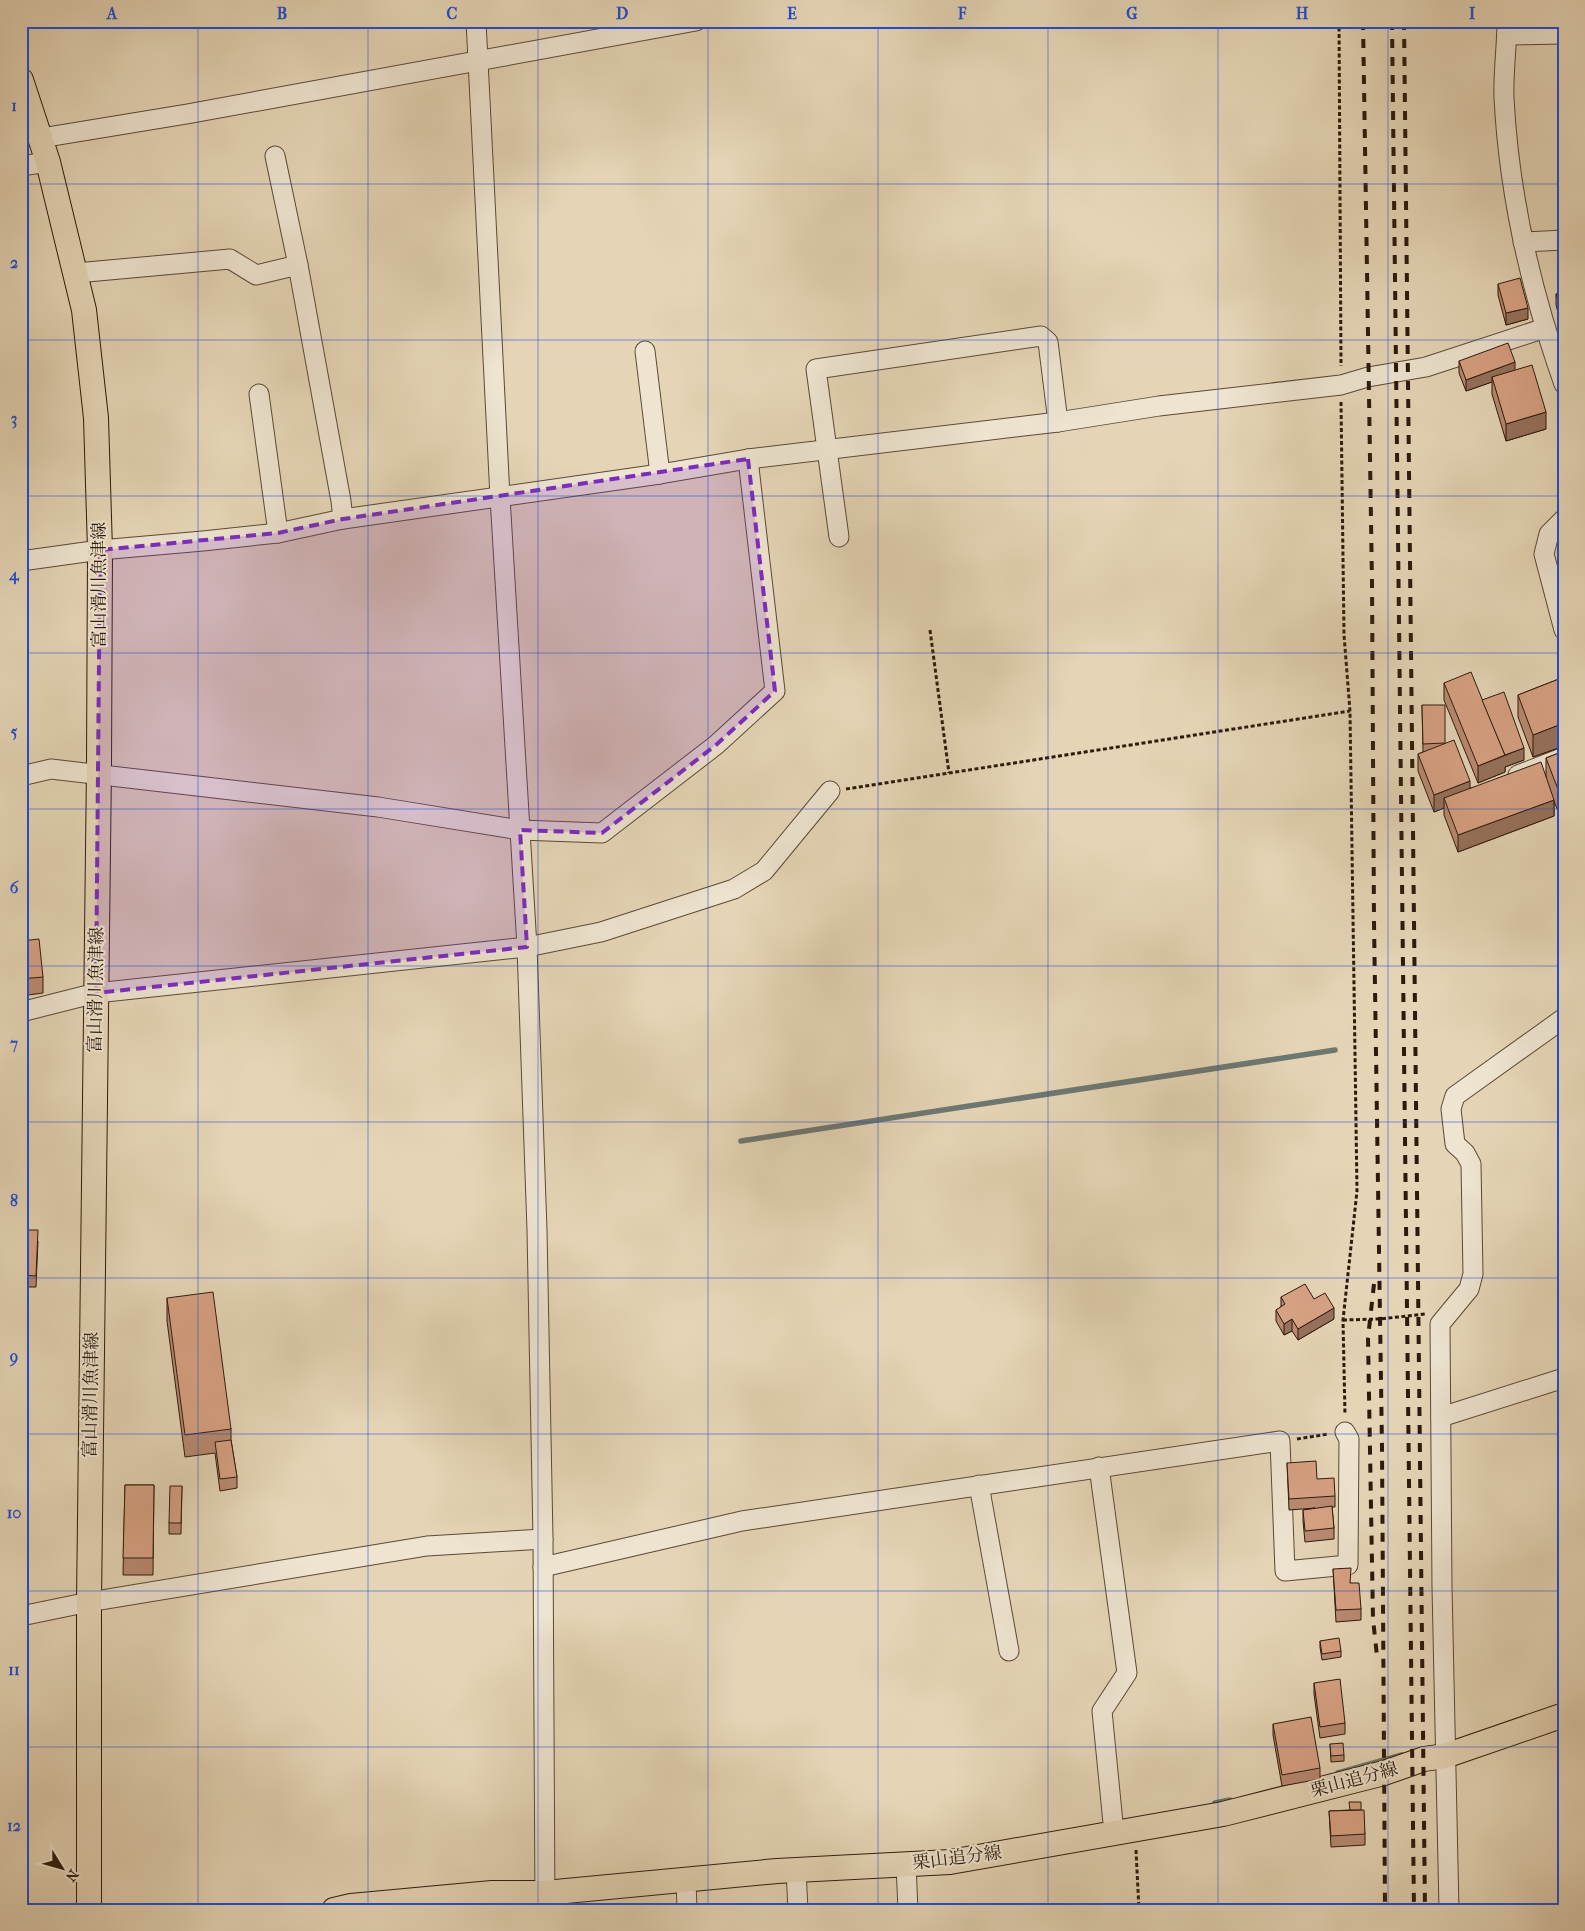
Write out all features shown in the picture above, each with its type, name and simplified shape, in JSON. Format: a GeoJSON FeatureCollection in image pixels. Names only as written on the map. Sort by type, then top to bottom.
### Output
{"type":"FeatureCollection","features":[{"type":"Feature","properties":{"kind":"main road","name":"富山滑川魚津線"},"geometry":{"type":"LineString","coordinates":[[21,80],[48,162],[76,273],[84,310],[96,418],[100,550],[99,775],[89,1602],[89,1910]]}},
{"type":"Feature","properties":{"kind":"main road","name":"栗山追分線"},"geometry":{"type":"LineString","coordinates":[[334,1910],[351,1906],[492,1893],[545,1902],[686,1880],[796,1870],[950,1862],[1223,1814],[1384,1773],[1424,1759],[1445,1756],[1564,1715]]}},
{"type":"Feature","properties":{"kind":"street"},"geometry":{"type":"LineString","coordinates":[[476,21],[500,498],[527,947],[537,1230],[543,1567],[545,1902]]}},
{"type":"Feature","properties":{"kind":"street"},"geometry":{"type":"LineString","coordinates":[[41,138],[187,114],[696,21]]}},
{"type":"Feature","properties":{"kind":"street"},"geometry":{"type":"LineString","coordinates":[[1564,34],[1507,28],[1504,95],[1511,180],[1522,242],[1545,328],[1564,384]]}},
{"type":"Feature","properties":{"kind":"street"},"geometry":{"type":"LineString","coordinates":[[275,156],[298,265],[343,519]]}},
{"type":"Feature","properties":{"kind":"street"},"geometry":{"type":"LineString","coordinates":[[21,166],[48,162]]}},
{"type":"Feature","properties":{"kind":"street"},"geometry":{"type":"LineString","coordinates":[[1522,242],[1564,240]]}},
{"type":"Feature","properties":{"kind":"street"},"geometry":{"type":"LineString","coordinates":[[76,273],[230,260],[256,275],[298,265]]}},
{"type":"Feature","properties":{"kind":"street"},"geometry":{"type":"LineString","coordinates":[[21,561],[100,550],[203,542],[278,533],[343,519],[500,498],[748,459],[1058,422],[1159,406],[1341,385],[1368,377],[1426,367],[1545,328]]}},
{"type":"Feature","properties":{"kind":"street"},"geometry":{"type":"LineString","coordinates":[[839,537],[816,369],[1041,336],[1048,342],[1058,422]]}},
{"type":"Feature","properties":{"kind":"street"},"geometry":{"type":"LineString","coordinates":[[645,351],[660,474]]}},
{"type":"Feature","properties":{"kind":"street"},"geometry":{"type":"LineString","coordinates":[[259,394],[278,533]]}},
{"type":"Feature","properties":{"kind":"street"},"geometry":{"type":"LineString","coordinates":[[21,776],[51,769],[378,807],[520,830],[602,833],[716,745],[775,691],[748,459]]}},
{"type":"Feature","properties":{"kind":"street"},"geometry":{"type":"LineString","coordinates":[[1564,519],[1549,534],[1544,554],[1564,630]]}},
{"type":"Feature","properties":{"kind":"street"},"geometry":{"type":"LineString","coordinates":[[1500,782],[1564,757]]}},
{"type":"Feature","properties":{"kind":"street"},"geometry":{"type":"LineString","coordinates":[[21,1012],[96,993],[527,947],[601,932],[734,889],[764,871],[830,792]]}},
{"type":"Feature","properties":{"kind":"street"},"geometry":{"type":"LineString","coordinates":[[1449,1910],[1445,1756],[1440,1324],[1469,1289],[1473,1274],[1471,1164],[1465,1153],[1455,1144],[1451,1109],[1455,1096],[1564,1018]]}},
{"type":"Feature","properties":{"kind":"street"},"geometry":{"type":"LineString","coordinates":[[1441,1417],[1564,1378]]}},
{"type":"Feature","properties":{"kind":"street"},"geometry":{"type":"LineString","coordinates":[[543,1567],[742,1521],[1280,1441],[1285,1571],[1348,1565],[1349,1438],[1345,1432]]}},
{"type":"Feature","properties":{"kind":"street"},"geometry":{"type":"LineString","coordinates":[[1099,1467],[1127,1673],[1102,1711],[1124,1832]]}},
{"type":"Feature","properties":{"kind":"street"},"geometry":{"type":"LineString","coordinates":[[979,1485],[1009,1651]]}},
{"type":"Feature","properties":{"kind":"street"},"geometry":{"type":"LineString","coordinates":[[21,1616],[89,1602],[427,1546],[542,1539]]}},
{"type":"Feature","properties":{"kind":"street"},"geometry":{"type":"LineString","coordinates":[[906,1864],[908,1910]]}},
{"type":"Feature","properties":{"kind":"street"},"geometry":{"type":"LineString","coordinates":[[796,1870],[798,1910]]}},
{"type":"Feature","properties":{"kind":"street"},"geometry":{"type":"LineString","coordinates":[[686,1880],[687,1910]]}},
{"type":"Feature","properties":{"kind":"path"},"geometry":{"type":"LineString","coordinates":[[1280,1441],[1345,1432],[1343,1320],[1357,1191],[1350,711],[1344,636],[1339,21]]}},
{"type":"Feature","properties":{"kind":"path"},"geometry":{"type":"LineString","coordinates":[[930,630],[949,773]]}},
{"type":"Feature","properties":{"kind":"path"},"geometry":{"type":"LineString","coordinates":[[830,792],[1350,711]]}},
{"type":"Feature","properties":{"kind":"path"},"geometry":{"type":"LineString","coordinates":[[1343,1320],[1380,1319],[1429,1313]]}},
{"type":"Feature","properties":{"kind":"path"},"geometry":{"type":"LineString","coordinates":[[1124,1832],[1139,1910]]}},
{"type":"Feature","properties":{"kind":"highlighted area"},"geometry":{"type":"Polygon","coordinates":[[[748,459],[775,691],[716,745],[602,833],[520,830],[527,947],[96,993],[100,550],[278,533],[343,519],[748,459]]]}},
{"type":"Feature","properties":{"kind":"building"},"geometry":{"type":"Polygon","coordinates":[[[1520,278],[1528,308],[1506,313],[1498,284],[1520,278]]]}},
{"type":"Feature","properties":{"kind":"building"},"geometry":{"type":"Polygon","coordinates":[[[1564,292],[1564,318],[1563,318],[1556,294],[1564,292]]]}},
{"type":"Feature","properties":{"kind":"building"},"geometry":{"type":"Polygon","coordinates":[[[1508,343],[1515,362],[1466,380],[1459,361],[1508,343]]]}},
{"type":"Feature","properties":{"kind":"building"},"geometry":{"type":"Polygon","coordinates":[[[1532,365],[1546,412],[1506,424],[1492,377],[1532,365]]]}},
{"type":"Feature","properties":{"kind":"building"},"geometry":{"type":"Polygon","coordinates":[[[1471,672],[1505,755],[1478,766],[1444,683],[1471,672]]]}},
{"type":"Feature","properties":{"kind":"building"},"geometry":{"type":"Polygon","coordinates":[[[1564,677],[1564,723],[1533,735],[1518,695],[1564,677]]]}},
{"type":"Feature","properties":{"kind":"building"},"geometry":{"type":"Polygon","coordinates":[[[1504,692],[1524,748],[1505,755],[1482,700],[1504,692]]]}},
{"type":"Feature","properties":{"kind":"building"},"geometry":{"type":"Polygon","coordinates":[[[1422,705],[1445,705],[1445,743],[1423,744],[1422,705]]]}},
{"type":"Feature","properties":{"kind":"building"},"geometry":{"type":"Polygon","coordinates":[[[1454,740],[1470,781],[1434,795],[1418,754],[1454,740]]]}},
{"type":"Feature","properties":{"kind":"building"},"geometry":{"type":"Polygon","coordinates":[[[1564,751],[1564,805],[1546,758],[1564,751]]]}},
{"type":"Feature","properties":{"kind":"building"},"geometry":{"type":"Polygon","coordinates":[[[1541,762],[1554,800],[1458,835],[1444,798],[1541,762]]]}},
{"type":"Feature","properties":{"kind":"building"},"geometry":{"type":"Polygon","coordinates":[[[39,939],[43,977],[21,979],[21,941],[39,939]]]}},
{"type":"Feature","properties":{"kind":"building"},"geometry":{"type":"Polygon","coordinates":[[[21,1230],[38,1230],[36,1276],[21,1275],[21,1230]]]}},
{"type":"Feature","properties":{"kind":"building"},"geometry":{"type":"Polygon","coordinates":[[[1305,1284],[1314,1299],[1325,1293],[1334,1308],[1298,1329],[1292,1319],[1284,1324],[1276,1310],[1285,1304],[1281,1297],[1305,1284]]]}},
{"type":"Feature","properties":{"kind":"building"},"geometry":{"type":"Polygon","coordinates":[[[213,1292],[231,1429],[185,1435],[167,1298],[213,1292]]]}},
{"type":"Feature","properties":{"kind":"building"},"geometry":{"type":"Polygon","coordinates":[[[231,1440],[237,1477],[220,1479],[215,1442],[231,1440]]]}},
{"type":"Feature","properties":{"kind":"building"},"geometry":{"type":"Polygon","coordinates":[[[1316,1461],[1317,1479],[1334,1478],[1335,1496],[1289,1499],[1287,1463],[1316,1461]]]}},
{"type":"Feature","properties":{"kind":"building"},"geometry":{"type":"Polygon","coordinates":[[[125,1485],[154,1485],[153,1558],[123,1558],[125,1485]]]}},
{"type":"Feature","properties":{"kind":"building"},"geometry":{"type":"Polygon","coordinates":[[[170,1486],[182,1486],[181,1523],[169,1523],[170,1486]]]}},
{"type":"Feature","properties":{"kind":"building"},"geometry":{"type":"Polygon","coordinates":[[[1332,1506],[1334,1528],[1305,1531],[1303,1510],[1332,1506]]]}},
{"type":"Feature","properties":{"kind":"building"},"geometry":{"type":"Polygon","coordinates":[[[1351,1568],[1350,1583],[1359,1583],[1361,1609],[1336,1610],[1333,1569],[1351,1568]]]}},
{"type":"Feature","properties":{"kind":"building"},"geometry":{"type":"Polygon","coordinates":[[[1339,1638],[1341,1651],[1322,1654],[1320,1641],[1339,1638]]]}},
{"type":"Feature","properties":{"kind":"building"},"geometry":{"type":"Polygon","coordinates":[[[1340,1679],[1345,1723],[1320,1727],[1314,1683],[1340,1679]]]}},
{"type":"Feature","properties":{"kind":"building"},"geometry":{"type":"Polygon","coordinates":[[[1311,1717],[1320,1768],[1282,1775],[1273,1724],[1311,1717]]]}},
{"type":"Feature","properties":{"kind":"building"},"geometry":{"type":"Polygon","coordinates":[[[1343,1743],[1344,1755],[1331,1756],[1330,1744],[1343,1743]]]}},
{"type":"Feature","properties":{"kind":"building"},"geometry":{"type":"Polygon","coordinates":[[[1349,1802],[1361,1802],[1361,1810],[1350,1810],[1349,1802]]]}},
{"type":"Feature","properties":{"kind":"building"},"geometry":{"type":"Polygon","coordinates":[[[1364,1810],[1365,1834],[1331,1836],[1329,1811],[1364,1810]]]}},
{"type":"Feature","properties":{"kind":"waterway"},"geometry":{"type":"LineString","coordinates":[[741,1141],[1335,1050]]}},
{"type":"Feature","properties":{"kind":"waterway"},"geometry":{"type":"LineString","coordinates":[[1338,1773],[1402,1755]]}},
{"type":"Feature","properties":{"kind":"waterway"},"geometry":{"type":"LineString","coordinates":[[1215,1803],[1230,1800]]}},
{"type":"Feature","properties":{"kind":"railway"},"geometry":{"type":"LineString","coordinates":[[1363,21],[1372,583],[1374,922],[1382,1447],[1385,1910]]}},
{"type":"Feature","properties":{"kind":"railway"},"geometry":{"type":"LineString","coordinates":[[1392,21],[1414,1910]]}},
{"type":"Feature","properties":{"kind":"railway"},"geometry":{"type":"LineString","coordinates":[[1404,21],[1425,1910]]}},
{"type":"Feature","properties":{"kind":"railway"},"geometry":{"type":"LineString","coordinates":[[1374,1284],[1368,1338],[1373,1619],[1377,1656]]}}]}
